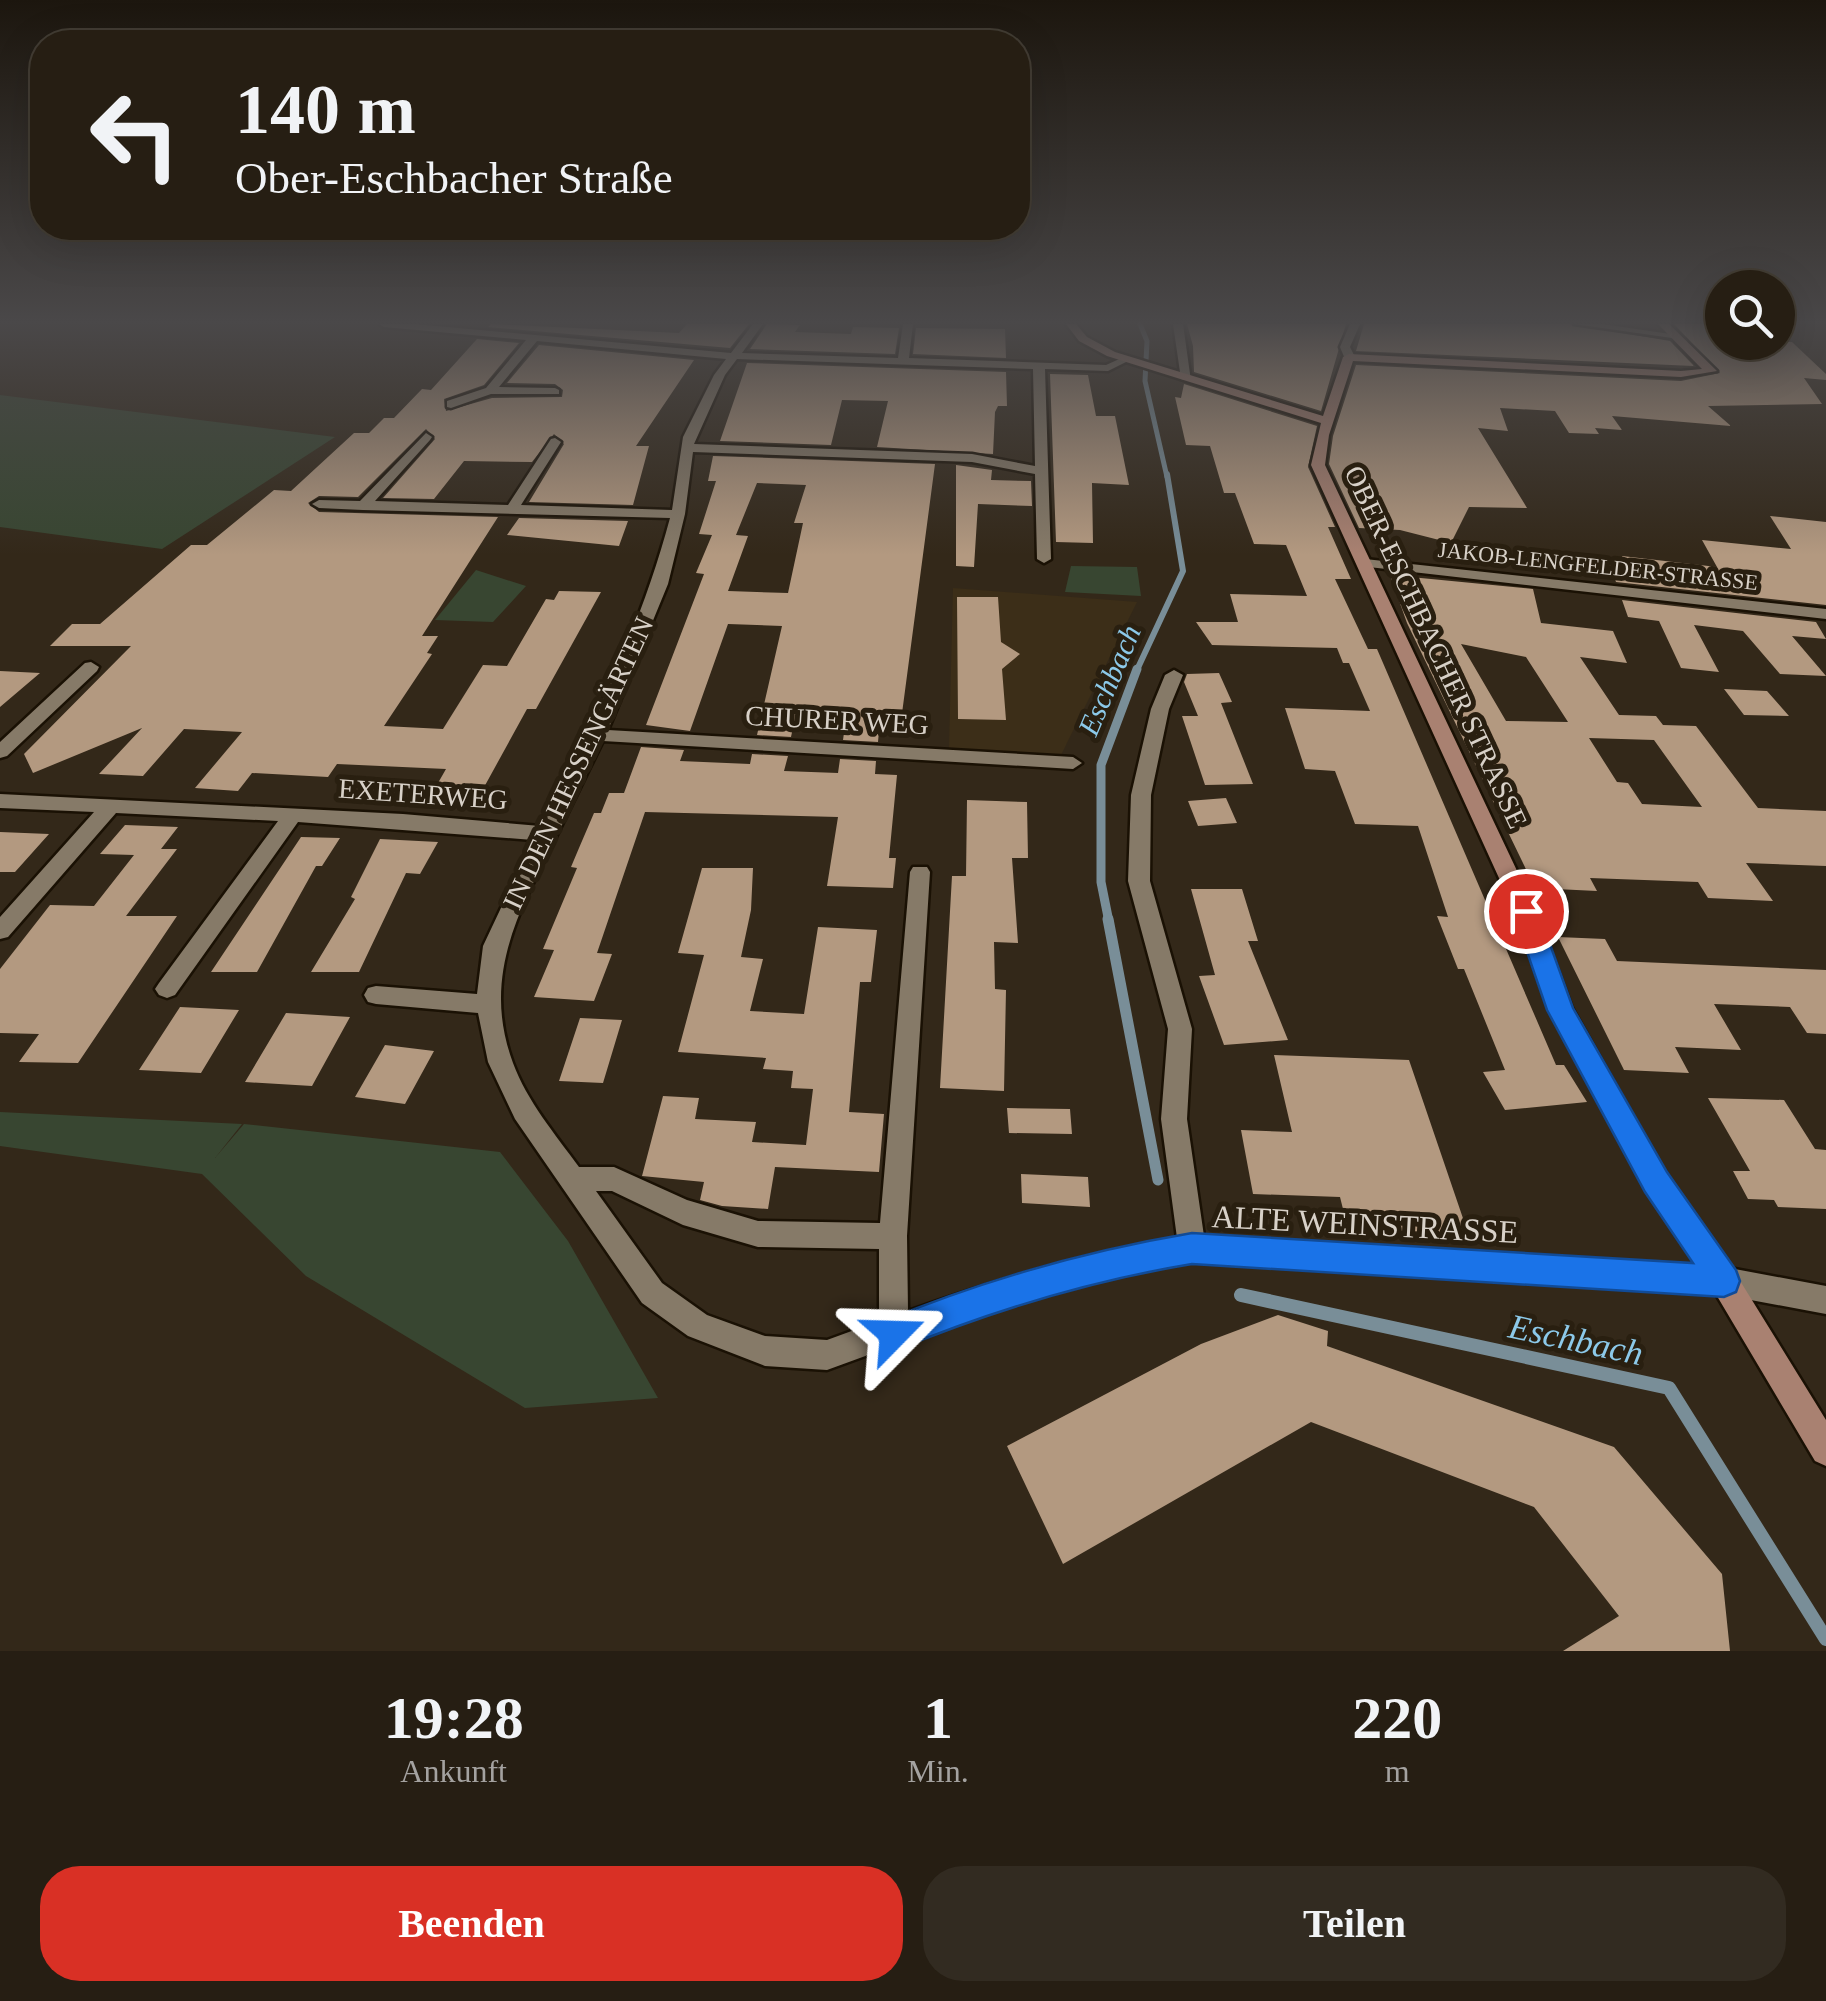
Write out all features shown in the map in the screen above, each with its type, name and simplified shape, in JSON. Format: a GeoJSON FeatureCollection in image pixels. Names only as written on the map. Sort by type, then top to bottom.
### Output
{"type":"FeatureCollection","features":[{"type":"Feature","properties":{"kind":"street"},"geometry":{"type":"LineString","coordinates":[[450,404],[458,401]]}},
{"type":"Feature","properties":{"kind":"street","name":"IN DEN HESSENGÄRTEN"},"geometry":{"type":"LineString","coordinates":[[709,401],[686,448],[678,514],[660,584],[597,734],[494,946],[488,1004],[500,1062],[524,1111],[652,1294],[698,1326],[765,1351],[827,1355],[894,1334]]}},
{"type":"Feature","properties":{"kind":"street"},"geometry":{"type":"LineString","coordinates":[[1040,401],[1044,559]]}},
{"type":"Feature","properties":{"kind":"street"},"geometry":{"type":"LineString","coordinates":[[1263,401],[1328,420]]}},
{"type":"Feature","properties":{"kind":"street","name":"OBER-ESCHBACHER STRASSE"},"geometry":{"type":"LineString","coordinates":[[1335,401],[1318,466],[1526,911],[1560,1010],[1656,1182],[1724,1281],[1826,1450]]}},
{"type":"Feature","properties":{"kind":"street"},"geometry":{"type":"LineString","coordinates":[[362,506],[426,437]]}},
{"type":"Feature","properties":{"kind":"street"},"geometry":{"type":"LineString","coordinates":[[512,509],[555,442]]}},
{"type":"Feature","properties":{"kind":"street"},"geometry":{"type":"LineString","coordinates":[[686,448],[972,458],[1039,471]]}},
{"type":"Feature","properties":{"kind":"street"},"geometry":{"type":"LineString","coordinates":[[319,504],[678,514]]}},
{"type":"Feature","properties":{"kind":"street","name":"JAKOB-LENGFELDER-STRASSE"},"geometry":{"type":"LineString","coordinates":[[1365,564],[1826,614]]}},
{"type":"Feature","properties":{"kind":"street"},"geometry":{"type":"LineString","coordinates":[[0,752],[91,667]]}},
{"type":"Feature","properties":{"kind":"street"},"geometry":{"type":"LineString","coordinates":[[1174,675],[1160,709],[1141,796],[1139,881],[1180,1029],[1174,1119],[1192,1249]]}},
{"type":"Feature","properties":{"kind":"street","name":"CHURER WEG"},"geometry":{"type":"LineString","coordinates":[[597,734],[1073,764]]}},
{"type":"Feature","properties":{"kind":"street","name":"EXETERWEG"},"geometry":{"type":"LineString","coordinates":[[0,801],[293,814],[548,834]]}},
{"type":"Feature","properties":{"kind":"street"},"geometry":{"type":"LineString","coordinates":[[0,931],[112,805]]}},
{"type":"Feature","properties":{"kind":"street"},"geometry":{"type":"LineString","coordinates":[[167,989],[293,814]]}},
{"type":"Feature","properties":{"kind":"street"},"geometry":{"type":"LineString","coordinates":[[894,1334],[893,1236],[920,872]]}},
{"type":"Feature","properties":{"kind":"street"},"geometry":{"type":"LineString","coordinates":[[376,995],[488,1004]]}},
{"type":"Feature","properties":{"kind":"street"},"geometry":{"type":"LineString","coordinates":[[571,1179],[614,1179],[683,1212],[758,1234],[893,1236]]}},
{"type":"Feature","properties":{"kind":"street","name":"ALTE WEINSTRASSE"},"geometry":{"type":"LineString","coordinates":[[894,1334],[982,1298],[1124,1260],[1192,1249],[1724,1281],[1826,1300]]}},
{"type":"Feature","properties":{"kind":"shaded area"},"geometry":{"type":"Polygon","coordinates":[[[953,588],[1137,602],[1061,755],[949,748],[953,588]]]}},
{"type":"Feature","properties":{"kind":"green space"},"geometry":{"type":"Polygon","coordinates":[[[0,401],[48,401],[335,437],[162,549],[0,527],[0,401]]]}},
{"type":"Feature","properties":{"kind":"green space"},"geometry":{"type":"Polygon","coordinates":[[[1071,566],[1137,567],[1141,596],[1065,592],[1071,566]]]}},
{"type":"Feature","properties":{"kind":"green space"},"geometry":{"type":"Polygon","coordinates":[[[476,570],[526,586],[493,622],[435,620],[476,570]]]}},
{"type":"Feature","properties":{"kind":"green space"},"geometry":{"type":"Polygon","coordinates":[[[0,1112],[242,1124],[215,1158],[244,1124],[500,1152],[568,1241],[658,1398],[525,1408],[306,1276],[202,1174],[0,1146],[0,1112]]]}},
{"type":"Feature","properties":{"kind":"building"},"geometry":{"type":"Polygon","coordinates":[[[410,401],[444,401],[446,411],[481,401],[666,401],[636,446],[649,446],[633,505],[529,502],[564,444],[554,434],[532,462],[464,461],[434,499],[383,498],[435,439],[426,429],[358,497],[319,496],[308,503],[319,512],[498,517],[422,636],[438,636],[427,653],[432,654],[384,726],[443,729],[483,665],[507,666],[546,599],[554,600],[559,591],[601,592],[536,709],[527,709],[477,800],[430,797],[446,769],[337,764],[328,777],[252,773],[238,791],[195,788],[242,732],[184,729],[143,776],[99,774],[142,728],[33,773],[24,754],[131,646],[50,646],[72,624],[100,624],[191,545],[207,545],[274,490],[291,491],[354,433],[369,433],[384,418],[394,418],[410,401]]]}},
{"type":"Feature","properties":{"kind":"building"},"geometry":{"type":"Polygon","coordinates":[[[734,401],[842,401],[831,445],[720,441],[734,401]]]}},
{"type":"Feature","properties":{"kind":"building"},"geometry":{"type":"Polygon","coordinates":[[[888,401],[1007,401],[1007,406],[998,406],[995,412],[993,454],[877,447],[888,401]]]}},
{"type":"Feature","properties":{"kind":"building"},"geometry":{"type":"Polygon","coordinates":[[[1051,401],[1093,401],[1096,416],[1115,416],[1129,485],[1092,483],[1093,543],[1056,542],[1051,401]]]}},
{"type":"Feature","properties":{"kind":"building"},"geometry":{"type":"Polygon","coordinates":[[[1176,401],[1238,401],[1317,426],[1308,467],[1335,527],[1328,527],[1351,579],[1335,579],[1368,649],[1377,649],[1556,1065],[1564,1065],[1587,1102],[1505,1110],[1483,1072],[1505,1070],[1464,969],[1458,969],[1437,916],[1448,917],[1418,826],[1355,824],[1335,771],[1305,769],[1285,708],[1370,711],[1349,663],[1343,663],[1337,648],[1212,645],[1196,622],[1238,622],[1230,594],[1307,596],[1286,545],[1254,544],[1235,493],[1224,493],[1210,446],[1186,445],[1176,401]]]}},
{"type":"Feature","properties":{"kind":"building"},"geometry":{"type":"Polygon","coordinates":[[[1289,401],[1324,401],[1321,411],[1289,401]]]}},
{"type":"Feature","properties":{"kind":"building"},"geometry":{"type":"Polygon","coordinates":[[[1344,401],[1822,404],[1708,406],[1731,426],[1612,416],[1622,430],[1595,428],[1599,434],[1569,433],[1555,411],[1500,408],[1508,431],[1478,428],[1527,508],[1469,507],[1451,543],[1400,530],[1359,528],[1329,464],[1344,401]]]}},
{"type":"Feature","properties":{"kind":"building"},"geometry":{"type":"Polygon","coordinates":[[[713,456],[935,464],[901,721],[880,720],[878,742],[843,740],[846,719],[795,718],[791,737],[757,735],[782,626],[728,624],[690,731],[646,725],[704,574],[696,573],[712,535],[699,534],[716,481],[708,481],[713,456]],[[757,483],[736,535],[748,536],[728,591],[788,593],[803,523],[794,523],[806,485],[757,483]]]}},
{"type":"Feature","properties":{"kind":"building"},"geometry":{"type":"Polygon","coordinates":[[[956,465],[992,470],[991,480],[1031,481],[1032,506],[978,504],[974,567],[956,566],[956,465]]]}},
{"type":"Feature","properties":{"kind":"building"},"geometry":{"type":"Polygon","coordinates":[[[1770,516],[1826,522],[1826,605],[1616,582],[1612,571],[1627,570],[1622,556],[1717,567],[1702,540],[1791,549],[1770,516]]]}},
{"type":"Feature","properties":{"kind":"building"},"geometry":{"type":"Polygon","coordinates":[[[519,518],[628,521],[619,546],[507,535],[519,518]]]}},
{"type":"Feature","properties":{"kind":"building"},"geometry":{"type":"Polygon","coordinates":[[[1390,575],[1533,589],[1541,623],[1613,631],[1627,663],[1580,657],[1619,715],[1656,716],[1663,725],[1696,726],[1758,808],[1826,811],[1826,866],[1746,863],[1773,901],[1708,898],[1698,882],[1590,878],[1597,891],[1535,888],[1407,623],[1390,575]],[[1461,644],[1506,721],[1568,722],[1526,657],[1461,644]],[[1589,738],[1617,782],[1628,783],[1642,804],[1702,807],[1654,740],[1589,738]]]}},
{"type":"Feature","properties":{"kind":"building"},"geometry":{"type":"Polygon","coordinates":[[[957,597],[998,597],[1001,642],[1020,654],[1002,669],[1006,720],[958,719],[957,597]]]}},
{"type":"Feature","properties":{"kind":"building"},"geometry":{"type":"Polygon","coordinates":[[[1622,600],[1816,622],[1826,639],[1792,636],[1826,676],[1780,674],[1743,631],[1694,625],[1719,672],[1681,668],[1659,621],[1628,617],[1622,600]]]}},
{"type":"Feature","properties":{"kind":"building"},"geometry":{"type":"Polygon","coordinates":[[[0,671],[40,673],[0,707],[0,671]]]}},
{"type":"Feature","properties":{"kind":"building"},"geometry":{"type":"Polygon","coordinates":[[[1219,673],[1232,702],[1221,703],[1253,784],[1205,785],[1182,716],[1198,716],[1184,682],[1187,674],[1219,673]]]}},
{"type":"Feature","properties":{"kind":"building"},"geometry":{"type":"Polygon","coordinates":[[[1724,689],[1767,691],[1789,716],[1744,715],[1724,689]]]}},
{"type":"Feature","properties":{"kind":"building"},"geometry":{"type":"Polygon","coordinates":[[[641,747],[684,750],[680,761],[750,764],[752,754],[788,756],[784,771],[838,773],[840,759],[876,761],[875,774],[897,775],[889,858],[896,858],[893,888],[827,886],[838,817],[645,812],[597,953],[612,954],[594,1001],[534,997],[554,950],[543,949],[577,868],[571,867],[579,848],[594,813],[601,813],[609,793],[624,793],[641,747]]]}},
{"type":"Feature","properties":{"kind":"building"},"geometry":{"type":"Polygon","coordinates":[[[1226,798],[1237,823],[1198,826],[1188,801],[1226,798]]]}},
{"type":"Feature","properties":{"kind":"building"},"geometry":{"type":"Polygon","coordinates":[[[967,800],[1027,802],[1028,858],[1012,858],[1018,943],[994,942],[995,989],[1006,990],[1004,1091],[940,1088],[952,876],[966,876],[967,800]]]}},
{"type":"Feature","properties":{"kind":"building"},"geometry":{"type":"Polygon","coordinates":[[[125,825],[178,827],[161,849],[177,849],[126,916],[177,916],[78,1063],[19,1062],[39,1034],[0,1033],[0,969],[50,905],[94,906],[134,855],[100,854],[125,825]]]}},
{"type":"Feature","properties":{"kind":"building"},"geometry":{"type":"Polygon","coordinates":[[[0,832],[49,834],[15,872],[0,872],[0,832]]]}},
{"type":"Feature","properties":{"kind":"building"},"geometry":{"type":"Polygon","coordinates":[[[301,837],[340,838],[322,866],[316,866],[257,972],[211,972],[301,837]]]}},
{"type":"Feature","properties":{"kind":"building"},"geometry":{"type":"Polygon","coordinates":[[[380,839],[438,842],[420,874],[406,873],[359,972],[311,972],[355,899],[351,897],[380,839]]]}},
{"type":"Feature","properties":{"kind":"building"},"geometry":{"type":"Polygon","coordinates":[[[702,868],[753,868],[751,910],[741,957],[763,959],[750,1011],[804,1014],[818,927],[877,930],[871,982],[860,982],[849,1112],[884,1114],[879,1172],[775,1167],[768,1209],[722,1206],[700,1200],[704,1182],[642,1176],[663,1096],[699,1098],[695,1119],[756,1122],[752,1142],[806,1145],[813,1089],[791,1088],[793,1071],[763,1069],[766,1058],[678,1052],[704,955],[678,953],[702,868]]]}},
{"type":"Feature","properties":{"kind":"building"},"geometry":{"type":"Polygon","coordinates":[[[1191,889],[1242,889],[1258,941],[1248,941],[1288,1040],[1224,1045],[1199,976],[1215,975],[1191,889]]]}},
{"type":"Feature","properties":{"kind":"building"},"geometry":{"type":"Polygon","coordinates":[[[1558,937],[1605,939],[1617,961],[1826,970],[1826,1034],[1807,1033],[1790,1007],[1714,1004],[1741,1050],[1675,1047],[1689,1073],[1624,1070],[1558,937]]]}},
{"type":"Feature","properties":{"kind":"building"},"geometry":{"type":"Polygon","coordinates":[[[180,1007],[239,1010],[201,1073],[139,1070],[180,1007]]]}},
{"type":"Feature","properties":{"kind":"building"},"geometry":{"type":"Polygon","coordinates":[[[286,1013],[350,1017],[312,1086],[245,1082],[286,1013]]]}},
{"type":"Feature","properties":{"kind":"building"},"geometry":{"type":"Polygon","coordinates":[[[580,1018],[622,1020],[603,1083],[559,1081],[580,1018]]]}},
{"type":"Feature","properties":{"kind":"building"},"geometry":{"type":"Polygon","coordinates":[[[385,1045],[434,1051],[405,1104],[355,1097],[385,1045]]]}},
{"type":"Feature","properties":{"kind":"building"},"geometry":{"type":"Polygon","coordinates":[[[1274,1055],[1409,1060],[1468,1233],[1348,1229],[1340,1197],[1253,1194],[1241,1130],[1292,1132],[1274,1055]]]}},
{"type":"Feature","properties":{"kind":"building"},"geometry":{"type":"Polygon","coordinates":[[[1708,1098],[1784,1100],[1815,1149],[1826,1150],[1826,1209],[1778,1207],[1774,1200],[1748,1199],[1733,1171],[1750,1171],[1708,1098]]]}},
{"type":"Feature","properties":{"kind":"building"},"geometry":{"type":"Polygon","coordinates":[[[1007,1108],[1070,1109],[1072,1134],[1009,1133],[1007,1108]]]}},
{"type":"Feature","properties":{"kind":"building"},"geometry":{"type":"Polygon","coordinates":[[[1021,1174],[1088,1177],[1090,1207],[1022,1203],[1021,1174]]]}},
{"type":"Feature","properties":{"kind":"building"},"geometry":{"type":"Polygon","coordinates":[[[1278,1315],[1328,1331],[1327,1346],[1614,1447],[1722,1574],[1730,1651],[1563,1651],[1619,1616],[1534,1507],[1311,1422],[1063,1564],[1007,1446],[1201,1344],[1278,1315]]]}},
{"type":"Feature","properties":{"kind":"waterway","name":"Eschbach"},"geometry":{"type":"LineString","coordinates":[[1150,401],[1167,477]]}},
{"type":"Feature","properties":{"kind":"waterway","name":"Eschbach"},"geometry":{"type":"LineString","coordinates":[[1136,672],[1183,571],[1167,474]]}},
{"type":"Feature","properties":{"kind":"waterway","name":"Eschbach"},"geometry":{"type":"LineString","coordinates":[[1109,922],[1101,882],[1101,765],[1137,669]]}},
{"type":"Feature","properties":{"kind":"waterway","name":"Eschbach"},"geometry":{"type":"LineString","coordinates":[[1108,919],[1158,1180]]}},
{"type":"Feature","properties":{"kind":"waterway","name":"Eschbach"},"geometry":{"type":"LineString","coordinates":[[1241,1295],[1669,1388],[1826,1639]]}},
{"type":"Feature","properties":{"kind":"route"},"geometry":{"type":"LineString","coordinates":[[894,1334],[982,1298],[1124,1260],[1192,1249],[1724,1281],[1656,1182],[1560,1010],[1526,911]]}}]}
